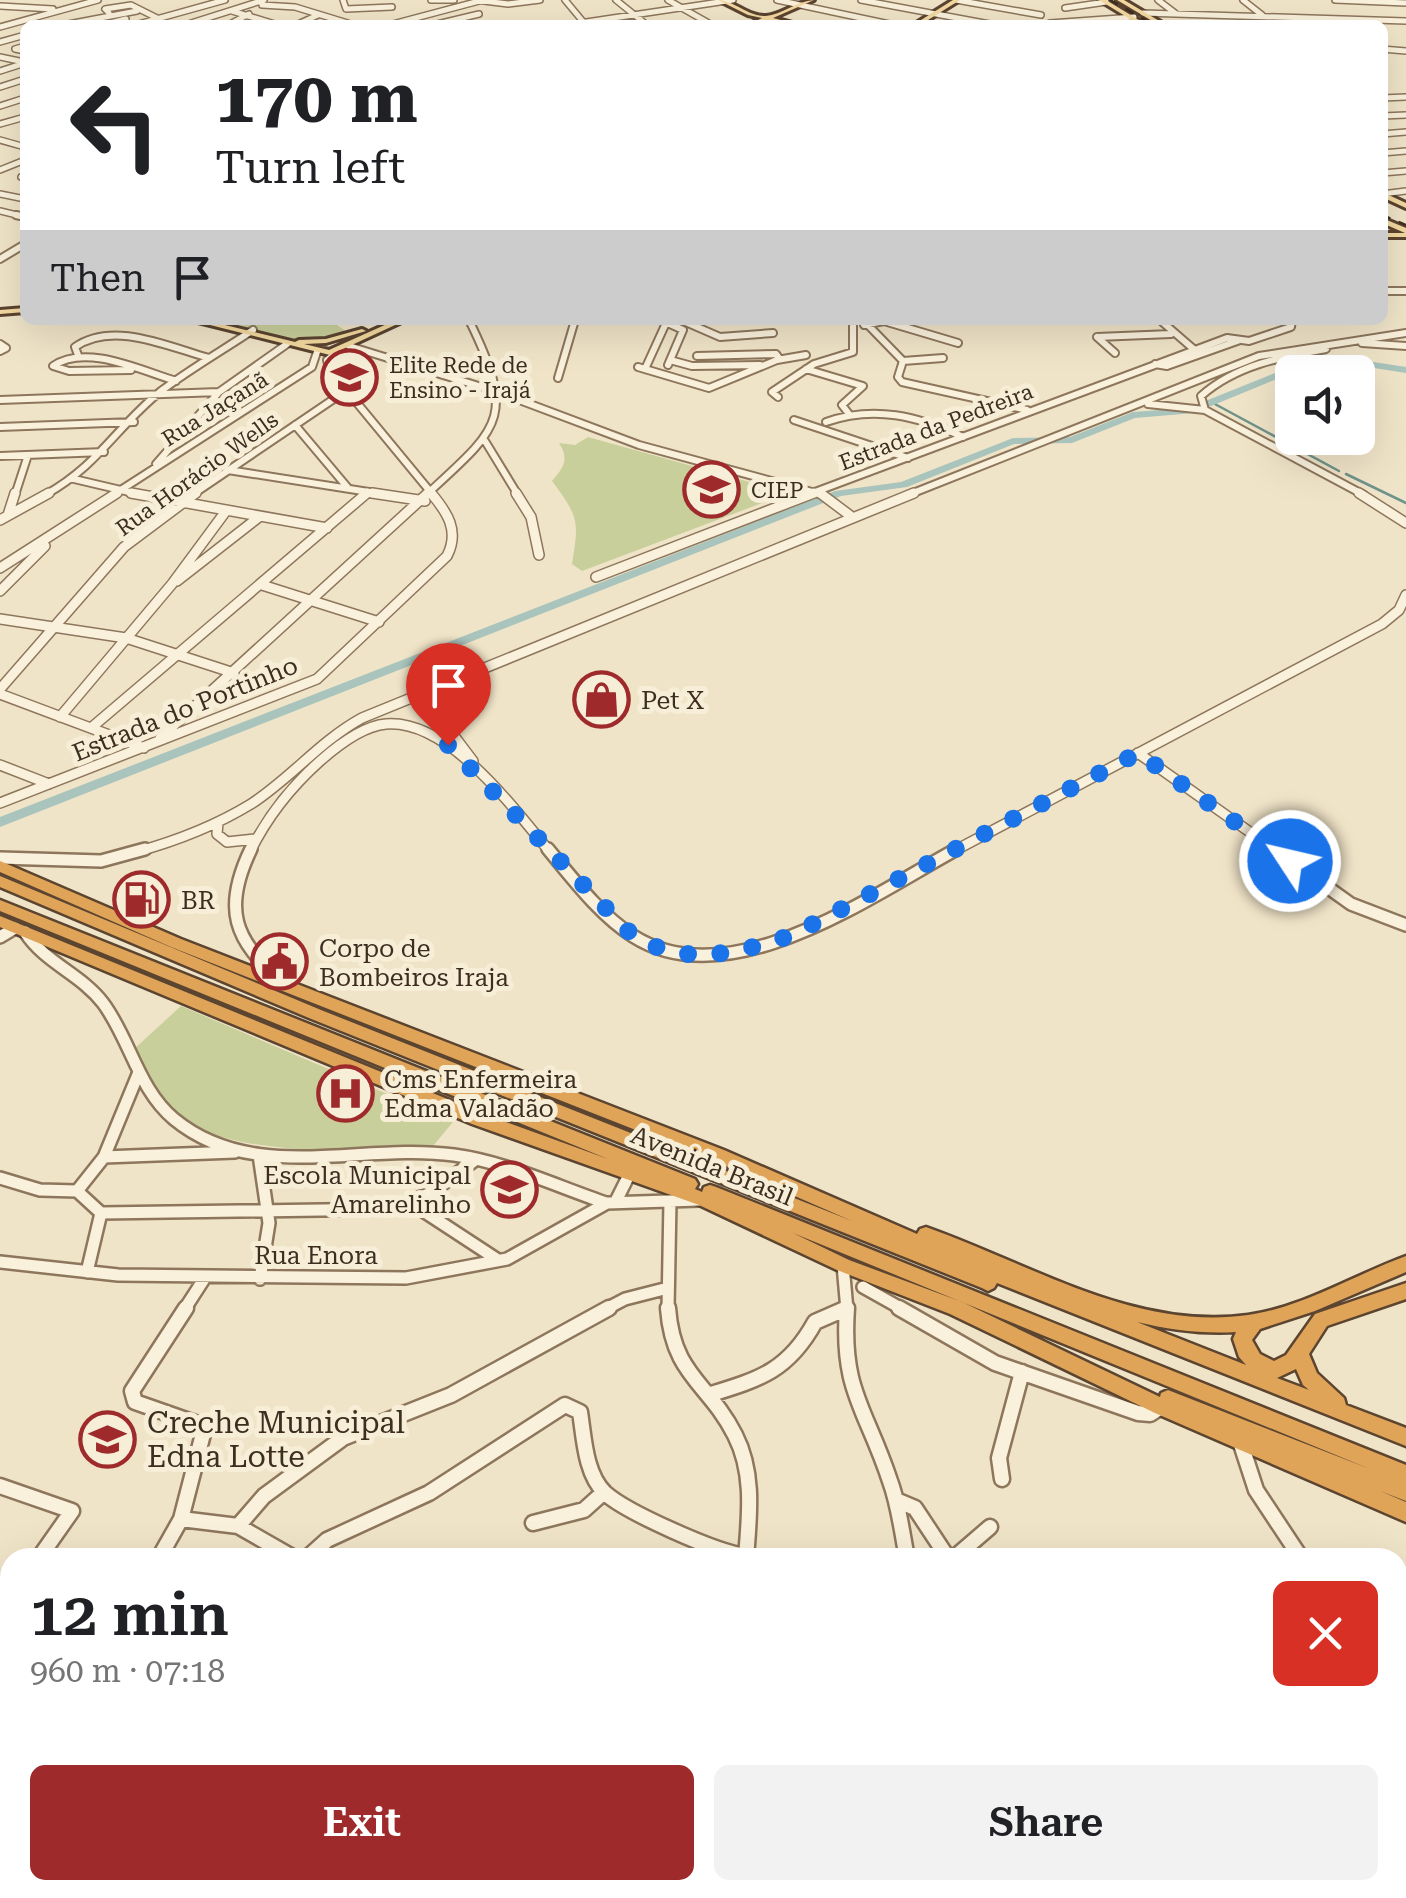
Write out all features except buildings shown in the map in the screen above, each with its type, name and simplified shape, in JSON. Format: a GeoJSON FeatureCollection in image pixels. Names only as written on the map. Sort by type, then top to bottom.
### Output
{"type":"FeatureCollection","features":[{"type":"Feature","properties":{"kind":"highway","name":"Avenida Brasil"},"geometry":{"type":"LineString","coordinates":[[0,866],[285,985],[734,1162],[1010,1281],[1406,1437]]}},
{"type":"Feature","properties":{"kind":"highway","name":"Avenida Brasil"},"geometry":{"type":"LineString","coordinates":[[0,881],[242,983],[1406,1448]]}},
{"type":"Feature","properties":{"kind":"highway","name":"Avenida Brasil"},"geometry":{"type":"LineString","coordinates":[[0,905],[1406,1474]]}},
{"type":"Feature","properties":{"kind":"highway","name":"Avenida Brasil"},"geometry":{"type":"LineString","coordinates":[[13,927],[478,1119],[704,1200],[844,1265],[870,1282],[956,1308],[1162,1407],[1406,1512]]}},
{"type":"Feature","properties":{"kind":"highway"},"geometry":{"type":"LineString","coordinates":[[242,983],[420,1046],[462,1054]]}},
{"type":"Feature","properties":{"kind":"highway"},"geometry":{"type":"LineString","coordinates":[[755,1171],[923,1250],[946,1266]]}},
{"type":"Feature","properties":{"kind":"highway","name":"Avenida Brasil"},"geometry":{"type":"LineString","coordinates":[[818,1198],[849,1203],[1105,1304],[1177,1324],[1253,1323]]}},
{"type":"Feature","properties":{"kind":"highway"},"geometry":{"type":"LineString","coordinates":[[1406,1264],[1253,1323],[1242,1339],[1243,1346],[1260,1365],[1282,1368],[1299,1352],[1321,1320],[1406,1292]]}},
{"type":"Feature","properties":{"kind":"highway"},"geometry":{"type":"LineString","coordinates":[[956,1308],[1056,1344],[1144,1368]]}},
{"type":"Feature","properties":{"kind":"highway"},"geometry":{"type":"LineString","coordinates":[[1299,1352],[1310,1379],[1350,1414]]}},
{"type":"Feature","properties":{"kind":"highway","name":"Avenida Brasil"},"geometry":{"type":"LineString","coordinates":[[1098,1374],[1406,1492]]}},
{"type":"Feature","properties":{"kind":"main road"},"geometry":{"type":"LineString","coordinates":[[767,20],[811,0]]}},
{"type":"Feature","properties":{"kind":"main road"},"geometry":{"type":"LineString","coordinates":[[924,20],[956,0]]}},
{"type":"Feature","properties":{"kind":"main road"},"geometry":{"type":"LineString","coordinates":[[1120,0],[1155,20]]}},
{"type":"Feature","properties":{"kind":"main road"},"geometry":{"type":"LineString","coordinates":[[722,1],[774,20]]}},
{"type":"Feature","properties":{"kind":"main road"},"geometry":{"type":"LineString","coordinates":[[1104,1],[1138,20]]}},
{"type":"Feature","properties":{"kind":"main road"},"geometry":{"type":"LineString","coordinates":[[217,325],[296,342],[326,342],[374,325]]}},
{"type":"Feature","properties":{"kind":"main road"},"geometry":{"type":"LineString","coordinates":[[229,325],[287,344],[316,361]]}},
{"type":"Feature","properties":{"kind":"main road"},"geometry":{"type":"LineString","coordinates":[[316,361],[392,325]]}},
{"type":"Feature","properties":{"kind":"main road"},"geometry":{"type":"LineString","coordinates":[[316,361],[326,342]]}},
{"type":"Feature","properties":{"kind":"street"},"geometry":{"type":"LineString","coordinates":[[26,20],[96,0],[112,0]]}},
{"type":"Feature","properties":{"kind":"street"},"geometry":{"type":"LineString","coordinates":[[151,20],[225,0]]}},
{"type":"Feature","properties":{"kind":"street"},"geometry":{"type":"LineString","coordinates":[[343,0],[344,9],[392,8]]}},
{"type":"Feature","properties":{"kind":"street"},"geometry":{"type":"LineString","coordinates":[[431,0],[454,0]]}},
{"type":"Feature","properties":{"kind":"street"},"geometry":{"type":"LineString","coordinates":[[407,20],[479,0],[540,0]]}},
{"type":"Feature","properties":{"kind":"street"},"geometry":{"type":"LineString","coordinates":[[565,0],[581,20]]}},
{"type":"Feature","properties":{"kind":"street"},"geometry":{"type":"LineString","coordinates":[[616,0],[638,20]]}},
{"type":"Feature","properties":{"kind":"street"},"geometry":{"type":"LineString","coordinates":[[668,0],[677,9],[701,20]]}},
{"type":"Feature","properties":{"kind":"street"},"geometry":{"type":"LineString","coordinates":[[608,20],[733,0]]}},
{"type":"Feature","properties":{"kind":"street"},"geometry":{"type":"LineString","coordinates":[[778,0],[868,20]]}},
{"type":"Feature","properties":{"kind":"street"},"geometry":{"type":"LineString","coordinates":[[861,0],[967,20]]}},
{"type":"Feature","properties":{"kind":"street"},"geometry":{"type":"LineString","coordinates":[[883,4],[891,0]]}},
{"type":"Feature","properties":{"kind":"street"},"geometry":{"type":"LineString","coordinates":[[956,0],[1042,16]]}},
{"type":"Feature","properties":{"kind":"street"},"geometry":{"type":"LineString","coordinates":[[1026,0],[1046,20]]}},
{"type":"Feature","properties":{"kind":"street"},"geometry":{"type":"LineString","coordinates":[[1056,0],[1077,20]]}},
{"type":"Feature","properties":{"kind":"street"},"geometry":{"type":"LineString","coordinates":[[1158,0],[1176,14]]}},
{"type":"Feature","properties":{"kind":"street"},"geometry":{"type":"LineString","coordinates":[[1243,0],[1262,15]]}},
{"type":"Feature","properties":{"kind":"street"},"geometry":{"type":"LineString","coordinates":[[1334,0],[1406,3]]}},
{"type":"Feature","properties":{"kind":"street"},"geometry":{"type":"LineString","coordinates":[[1065,8],[1104,1]]}},
{"type":"Feature","properties":{"kind":"street"},"geometry":{"type":"LineString","coordinates":[[238,20],[264,2]]}},
{"type":"Feature","properties":{"kind":"street"},"geometry":{"type":"LineString","coordinates":[[201,20],[264,2],[338,20]]}},
{"type":"Feature","properties":{"kind":"street"},"geometry":{"type":"LineString","coordinates":[[0,6],[64,10]]}},
{"type":"Feature","properties":{"kind":"street"},"geometry":{"type":"LineString","coordinates":[[82,20],[137,11],[162,20]]}},
{"type":"Feature","properties":{"kind":"street"},"geometry":{"type":"LineString","coordinates":[[231,11],[260,20]]}},
{"type":"Feature","properties":{"kind":"street"},"geometry":{"type":"LineString","coordinates":[[1144,13],[1373,20]]}},
{"type":"Feature","properties":{"kind":"street"},"geometry":{"type":"LineString","coordinates":[[122,20],[145,14]]}},
{"type":"Feature","properties":{"kind":"street"},"geometry":{"type":"LineString","coordinates":[[306,20],[318,14]]}},
{"type":"Feature","properties":{"kind":"street"},"geometry":{"type":"LineString","coordinates":[[454,20],[480,14]]}},
{"type":"Feature","properties":{"kind":"street"},"geometry":{"type":"LineString","coordinates":[[1034,20],[1042,16]]}},
{"type":"Feature","properties":{"kind":"street"},"geometry":{"type":"LineString","coordinates":[[1107,20],[1134,17]]}},
{"type":"Feature","properties":{"kind":"street"},"geometry":{"type":"LineString","coordinates":[[0,140],[20,146]]}},
{"type":"Feature","properties":{"kind":"street"},"geometry":{"type":"LineString","coordinates":[[13,144],[20,141]]}},
{"type":"Feature","properties":{"kind":"street"},"geometry":{"type":"LineString","coordinates":[[178,730],[234,672],[428,498],[485,441],[499,406],[498,392],[471,325]]}},
{"type":"Feature","properties":{"kind":"street"},"geometry":{"type":"LineString","coordinates":[[558,378],[573,325]]}},
{"type":"Feature","properties":{"kind":"street"},"geometry":{"type":"LineString","coordinates":[[662,325],[641,368],[702,386],[728,381],[779,359],[806,355]]}},
{"type":"Feature","properties":{"kind":"street"},"geometry":{"type":"LineString","coordinates":[[663,375],[684,331],[671,325]]}},
{"type":"Feature","properties":{"kind":"street"},"geometry":{"type":"LineString","coordinates":[[692,325],[720,337],[774,333]]}},
{"type":"Feature","properties":{"kind":"street"},"geometry":{"type":"LineString","coordinates":[[778,397],[772,392],[806,368],[853,352],[854,326],[868,325],[904,362]]}},
{"type":"Feature","properties":{"kind":"street"},"geometry":{"type":"LineString","coordinates":[[902,325],[958,343]]}},
{"type":"Feature","properties":{"kind":"street"},"geometry":{"type":"LineString","coordinates":[[1164,325],[1201,356]]}},
{"type":"Feature","properties":{"kind":"street"},"geometry":{"type":"LineString","coordinates":[[1149,337],[1158,362],[1167,366],[1237,339],[1286,329],[1289,325]]}},
{"type":"Feature","properties":{"kind":"street"},"geometry":{"type":"LineString","coordinates":[[4,518],[74,478],[105,452],[159,393],[250,332]]}},
{"type":"Feature","properties":{"kind":"street"},"geometry":{"type":"LineString","coordinates":[[0,858],[56,863],[122,858],[160,848],[218,823],[252,803],[349,724],[456,679],[1258,356],[1406,332]]}},
{"type":"Feature","properties":{"kind":"street"},"geometry":{"type":"LineString","coordinates":[[1114,354],[1096,337],[1171,334]]}},
{"type":"Feature","properties":{"kind":"street"},"geometry":{"type":"LineString","coordinates":[[78,355],[75,347],[83,340],[114,335],[209,358]]}},
{"type":"Feature","properties":{"kind":"street","name":"Estrada da Pedreira"},"geometry":{"type":"LineString","coordinates":[[596,578],[824,496],[1027,410],[1194,349],[1237,339]]}},
{"type":"Feature","properties":{"kind":"street"},"geometry":{"type":"LineString","coordinates":[[0,344],[6,348],[0,352]]}},
{"type":"Feature","properties":{"kind":"street"},"geometry":{"type":"LineString","coordinates":[[152,468],[219,392],[287,344]]}},
{"type":"Feature","properties":{"kind":"street"},"geometry":{"type":"LineString","coordinates":[[1296,355],[1352,344],[1406,346]]}},
{"type":"Feature","properties":{"kind":"street"},"geometry":{"type":"LineString","coordinates":[[349,346],[498,392],[639,445],[824,496],[852,518]]}},
{"type":"Feature","properties":{"kind":"street"},"geometry":{"type":"LineString","coordinates":[[1282,350],[1290,355]]}},
{"type":"Feature","properties":{"kind":"street"},"geometry":{"type":"LineString","coordinates":[[316,361],[328,366],[336,352]]}},
{"type":"Feature","properties":{"kind":"street"},"geometry":{"type":"LineString","coordinates":[[697,356],[776,354],[779,359]]}},
{"type":"Feature","properties":{"kind":"street"},"geometry":{"type":"LineString","coordinates":[[131,370],[69,371],[53,366],[59,359],[78,355],[176,381]]}},
{"type":"Feature","properties":{"kind":"street"},"geometry":{"type":"LineString","coordinates":[[1258,356],[1270,362]]}},
{"type":"Feature","properties":{"kind":"street"},"geometry":{"type":"LineString","coordinates":[[904,362],[943,358]]}},
{"type":"Feature","properties":{"kind":"street"},"geometry":{"type":"LineString","coordinates":[[670,360],[711,366],[766,364]]}},
{"type":"Feature","properties":{"kind":"street","name":"Rua Jaçanã"},"geometry":{"type":"LineString","coordinates":[[60,530],[316,361]]}},
{"type":"Feature","properties":{"kind":"street"},"geometry":{"type":"LineString","coordinates":[[1201,408],[1201,396],[1208,389],[1275,361]]}},
{"type":"Feature","properties":{"kind":"street"},"geometry":{"type":"LineString","coordinates":[[904,362],[898,377],[908,386],[985,398],[1027,410]]}},
{"type":"Feature","properties":{"kind":"street"},"geometry":{"type":"LineString","coordinates":[[728,381],[732,365]]}},
{"type":"Feature","properties":{"kind":"street","name":"Estrada do Portinho"},"geometry":{"type":"LineString","coordinates":[[0,803],[317,678],[440,564],[453,544],[450,516],[428,498],[328,366]]}},
{"type":"Feature","properties":{"kind":"street"},"geometry":{"type":"LineString","coordinates":[[702,386],[711,366]]}},
{"type":"Feature","properties":{"kind":"street"},"geometry":{"type":"LineString","coordinates":[[806,368],[863,386],[842,405],[848,414]]}},
{"type":"Feature","properties":{"kind":"street","name":"Rua Horácio Wells"},"geometry":{"type":"LineString","coordinates":[[0,691],[124,547],[227,469],[347,390]]}},
{"type":"Feature","properties":{"kind":"street"},"geometry":{"type":"LineString","coordinates":[[0,400],[219,392]]}},
{"type":"Feature","properties":{"kind":"street"},"geometry":{"type":"LineString","coordinates":[[1128,408],[1156,403],[1201,408],[1390,508],[1406,523]]}},
{"type":"Feature","properties":{"kind":"street"},"geometry":{"type":"LineString","coordinates":[[826,422],[848,414],[878,412],[922,418],[963,437]]}},
{"type":"Feature","properties":{"kind":"street"},"geometry":{"type":"LineString","coordinates":[[794,420],[908,458]]}},
{"type":"Feature","properties":{"kind":"street"},"geometry":{"type":"LineString","coordinates":[[0,428],[134,422]]}},
{"type":"Feature","properties":{"kind":"street"},"geometry":{"type":"LineString","coordinates":[[294,425],[349,489]]}},
{"type":"Feature","properties":{"kind":"street"},"geometry":{"type":"LineString","coordinates":[[179,434],[203,438]]}},
{"type":"Feature","properties":{"kind":"street"},"geometry":{"type":"LineString","coordinates":[[485,441],[530,517],[539,556]]}},
{"type":"Feature","properties":{"kind":"street"},"geometry":{"type":"LineString","coordinates":[[0,456],[105,452]]}},
{"type":"Feature","properties":{"kind":"street"},"geometry":{"type":"LineString","coordinates":[[4,518],[28,455]]}},
{"type":"Feature","properties":{"kind":"street"},"geometry":{"type":"LineString","coordinates":[[227,469],[428,498]]}},
{"type":"Feature","properties":{"kind":"street"},"geometry":{"type":"LineString","coordinates":[[323,485],[338,476]]}},
{"type":"Feature","properties":{"kind":"street"},"geometry":{"type":"LineString","coordinates":[[74,478],[180,504],[327,528]]}},
{"type":"Feature","properties":{"kind":"street"},"geometry":{"type":"LineString","coordinates":[[92,728],[368,492]]}},
{"type":"Feature","properties":{"kind":"street"},"geometry":{"type":"LineString","coordinates":[[60,717],[172,584],[226,511]]}},
{"type":"Feature","properties":{"kind":"street"},"geometry":{"type":"LineString","coordinates":[[172,584],[258,516]]}},
{"type":"Feature","properties":{"kind":"street"},"geometry":{"type":"LineString","coordinates":[[0,568],[60,530]]}},
{"type":"Feature","properties":{"kind":"street"},"geometry":{"type":"LineString","coordinates":[[0,591],[60,530]]}},
{"type":"Feature","properties":{"kind":"street"},"geometry":{"type":"LineString","coordinates":[[262,584],[379,622]]}},
{"type":"Feature","properties":{"kind":"street"},"geometry":{"type":"LineString","coordinates":[[285,985],[245,943],[235,919],[237,884],[256,839],[273,814],[336,749],[369,729],[413,724],[442,739],[644,943],[663,952],[715,955],[792,935],[1382,624],[1400,610],[1406,595]]}},
{"type":"Feature","properties":{"kind":"street"},"geometry":{"type":"LineString","coordinates":[[0,619],[126,638],[234,672]]}},
{"type":"Feature","properties":{"kind":"street"},"geometry":{"type":"LineString","coordinates":[[456,679],[440,702],[438,716],[486,782]]}},
{"type":"Feature","properties":{"kind":"street"},"geometry":{"type":"LineString","coordinates":[[0,691],[60,717],[148,747]]}},
{"type":"Feature","properties":{"kind":"street"},"geometry":{"type":"LineString","coordinates":[[1138,753],[1351,904],[1406,926]]}},
{"type":"Feature","properties":{"kind":"street"},"geometry":{"type":"LineString","coordinates":[[0,765],[50,784]]}},
{"type":"Feature","properties":{"kind":"street"},"geometry":{"type":"LineString","coordinates":[[252,803],[273,814]]}},
{"type":"Feature","properties":{"kind":"street"},"geometry":{"type":"LineString","coordinates":[[218,823],[218,834],[228,842],[256,839]]}},
{"type":"Feature","properties":{"kind":"street"},"geometry":{"type":"LineString","coordinates":[[0,937],[13,927],[93,990],[123,1034],[138,1072],[174,1118],[207,1139],[241,1152],[259,1156],[442,1154],[475,1160],[612,1202],[704,1200]]}},
{"type":"Feature","properties":{"kind":"street"},"geometry":{"type":"LineString","coordinates":[[77,1192],[104,1158],[138,1072]]}},
{"type":"Feature","properties":{"kind":"street"},"geometry":{"type":"LineString","coordinates":[[104,1158],[241,1152]]}},
{"type":"Feature","properties":{"kind":"street"},"geometry":{"type":"LineString","coordinates":[[259,1156],[268,1208],[260,1279]]}},
{"type":"Feature","properties":{"kind":"street"},"geometry":{"type":"LineString","coordinates":[[0,1178],[40,1190],[77,1192],[101,1214],[268,1208],[379,1210],[411,1203],[475,1160]]}},
{"type":"Feature","properties":{"kind":"street"},"geometry":{"type":"LineString","coordinates":[[612,1202],[630,1174]]}},
{"type":"Feature","properties":{"kind":"street"},"geometry":{"type":"LineString","coordinates":[[670,1201],[668,1288],[674,1350],[691,1379],[708,1395],[742,1442],[751,1493],[747,1548]]}},
{"type":"Feature","properties":{"kind":"street","name":"Rua Enora"},"geometry":{"type":"LineString","coordinates":[[0,1262],[87,1272],[260,1279],[406,1278],[498,1260],[539,1244],[612,1202]]}},
{"type":"Feature","properties":{"kind":"street"},"geometry":{"type":"LineString","coordinates":[[411,1203],[498,1260]]}},
{"type":"Feature","properties":{"kind":"street"},"geometry":{"type":"LineString","coordinates":[[87,1272],[101,1214]]}},
{"type":"Feature","properties":{"kind":"street"},"geometry":{"type":"LineString","coordinates":[[844,1265],[848,1301],[844,1352],[850,1385],[896,1500],[905,1548]]}},
{"type":"Feature","properties":{"kind":"street"},"geometry":{"type":"LineString","coordinates":[[165,1548],[182,1519],[201,1445],[201,1427],[142,1406],[132,1398],[206,1276]]}},
{"type":"Feature","properties":{"kind":"street"},"geometry":{"type":"LineString","coordinates":[[708,1395],[750,1381],[780,1364],[806,1343],[815,1322],[870,1282],[995,1363],[1138,1413],[1150,1414],[1162,1407]]}},
{"type":"Feature","properties":{"kind":"street"},"geometry":{"type":"LineString","coordinates":[[238,1526],[264,1496],[344,1438],[452,1395],[625,1299],[668,1288]]}},
{"type":"Feature","properties":{"kind":"street"},"geometry":{"type":"LineString","coordinates":[[1002,1479],[999,1458],[1022,1372]]}},
{"type":"Feature","properties":{"kind":"street"},"geometry":{"type":"LineString","coordinates":[[1088,1393],[1098,1374]]}},
{"type":"Feature","properties":{"kind":"street"},"geometry":{"type":"LineString","coordinates":[[318,1548],[326,1540],[429,1493],[565,1406],[580,1412],[587,1459],[604,1492],[706,1548]]}},
{"type":"Feature","properties":{"kind":"street"},"geometry":{"type":"LineString","coordinates":[[1240,1441],[1256,1490],[1294,1548]]}},
{"type":"Feature","properties":{"kind":"street"},"geometry":{"type":"LineString","coordinates":[[0,1486],[72,1511],[46,1548]]}},
{"type":"Feature","properties":{"kind":"street"},"geometry":{"type":"LineString","coordinates":[[533,1523],[584,1510],[604,1492]]}},
{"type":"Feature","properties":{"kind":"street"},"geometry":{"type":"LineString","coordinates":[[896,1500],[920,1514],[944,1548]]}},
{"type":"Feature","properties":{"kind":"street"},"geometry":{"type":"LineString","coordinates":[[182,1519],[238,1526],[276,1548]]}},
{"type":"Feature","properties":{"kind":"street"},"geometry":{"type":"LineString","coordinates":[[964,1548],[990,1528]]}},
{"type":"Feature","properties":{"kind":"green space"},"geometry":{"type":"Polygon","coordinates":[[[237,325],[337,325],[347,332],[302,342],[237,325]]]}},
{"type":"Feature","properties":{"kind":"green space"},"geometry":{"type":"Polygon","coordinates":[[[588,437],[786,494],[582,571],[572,564],[575,520],[552,481],[564,464],[559,443],[575,445],[588,437]]]}},
{"type":"Feature","properties":{"kind":"green space"},"geometry":{"type":"Polygon","coordinates":[[[181,1006],[453,1122],[428,1152],[266,1146],[206,1131],[183,1119],[168,1105],[133,1050],[181,1006]]]}},
{"type":"Feature","properties":{"kind":"waterway"},"geometry":{"type":"LineString","coordinates":[[0,822],[839,493],[903,485],[1013,441],[1072,440],[1133,415],[1190,411],[1322,357],[1406,370]]}},
{"type":"Feature","properties":{"kind":"waterway"},"geometry":{"type":"LineString","coordinates":[[1213,403],[1339,471]]}},
{"type":"Feature","properties":{"kind":"waterway"},"geometry":{"type":"LineString","coordinates":[[1346,474],[1406,503]]}},
{"type":"Feature","properties":{"kind":"railway"},"geometry":{"type":"LineString","coordinates":[[1110,0],[1145,20]]}},
{"type":"Feature","properties":{"kind":"railway"},"geometry":{"type":"LineString","coordinates":[[1388,218],[1406,225]]}},
{"type":"Feature","properties":{"kind":"place","name":"Elite Rede de Ensino - Irajá"},"geometry":{"type":"Point","coordinates":[350,378]}},
{"type":"Feature","properties":{"kind":"place","name":"CIEP"},"geometry":{"type":"Point","coordinates":[712,490]}},
{"type":"Feature","properties":{"kind":"place","name":"Pet X"},"geometry":{"type":"Point","coordinates":[602,700]}},
{"type":"Feature","properties":{"kind":"place","name":"BR"},"geometry":{"type":"Point","coordinates":[142,900]}},
{"type":"Feature","properties":{"kind":"place","name":"Corpo de Bombeiros Iraja"},"geometry":{"type":"Point","coordinates":[280,962]}},
{"type":"Feature","properties":{"kind":"place","name":"Cms Enfermeira Edma Valadão"},"geometry":{"type":"Point","coordinates":[345,1093]}},
{"type":"Feature","properties":{"kind":"place","name":"Escola Municipal Amarelinho"},"geometry":{"type":"Point","coordinates":[510,1189]}},
{"type":"Feature","properties":{"kind":"place","name":"Creche Municipal Edna Lotte"},"geometry":{"type":"Point","coordinates":[108,1439]}},
{"type":"Feature","properties":{"kind":"route"},"geometry":{"type":"LineString","coordinates":[[448,745],[628,931],[663,952],[715,955],[792,935],[1138,753],[1290,861]]}}]}
